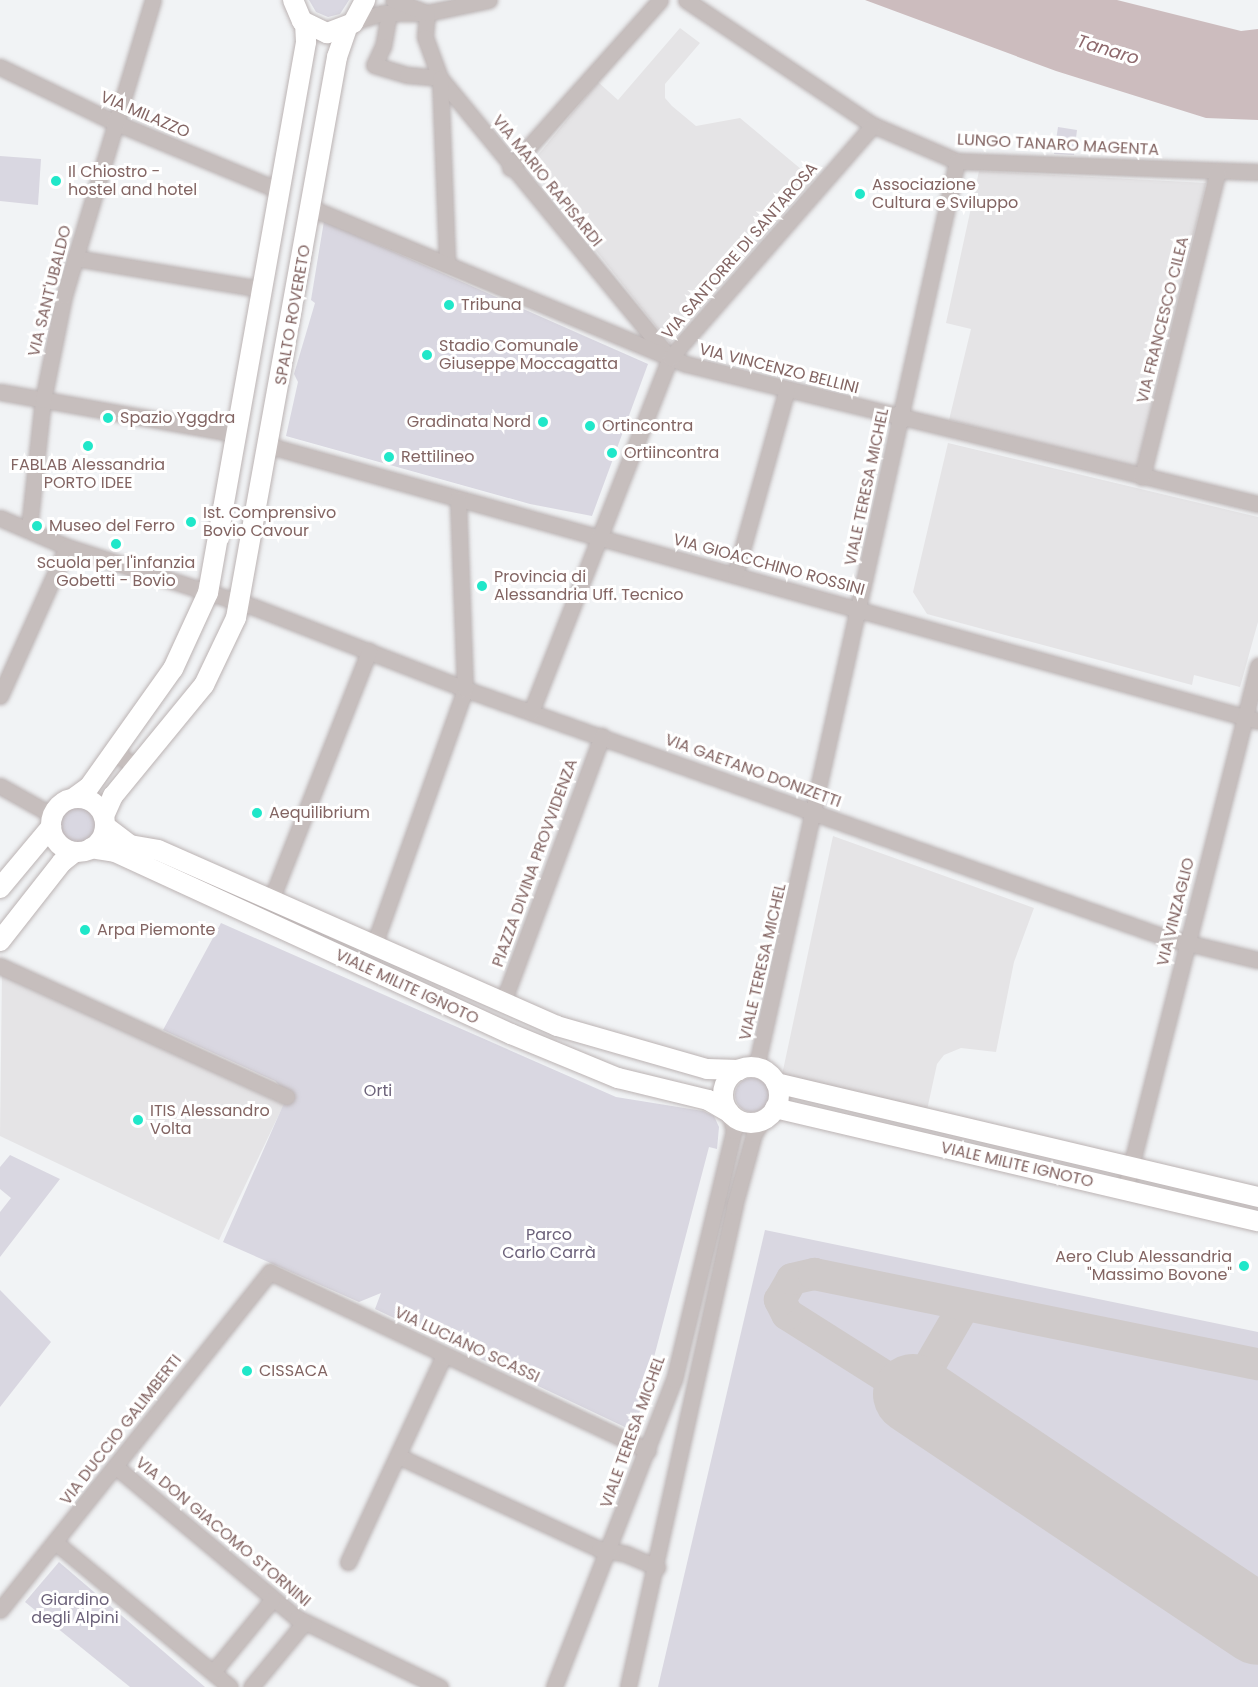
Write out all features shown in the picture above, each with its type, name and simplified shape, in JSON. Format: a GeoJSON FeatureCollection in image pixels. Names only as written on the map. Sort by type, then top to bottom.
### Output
{"type":"FeatureCollection","features":[{"type":"Feature","properties":{"kind":"main road","name":"SPALTO ROVERETO"},"geometry":{"type":"LineString","coordinates":[[104,821],[106,805],[211,675],[240,603],[270,446],[338,51],[364,0]]}},
{"type":"Feature","properties":{"kind":"main road"},"geometry":{"type":"LineString","coordinates":[[0,888],[51,821],[60,804],[89,787],[118,742],[173,669],[208,593],[306,42],[305,24],[290,2]]}},
{"type":"Feature","properties":{"kind":"main road"},"geometry":{"type":"LineString","coordinates":[[305,24],[327,33],[351,24]]}},
{"type":"Feature","properties":{"kind":"main road"},"geometry":{"type":"LineString","coordinates":[[0,941],[62,861],[101,839],[104,821],[91,801],[75,797]]}},
{"type":"Feature","properties":{"kind":"main road"},"geometry":{"type":"LineString","coordinates":[[51,821],[58,844],[83,850]]}},
{"type":"Feature","properties":{"kind":"main road","name":"VIALE MILITE IGNOTO"},"geometry":{"type":"LineString","coordinates":[[104,821],[130,845],[158,850],[557,1026],[626,1048],[707,1069],[748,1069]]}},
{"type":"Feature","properties":{"kind":"main road","name":"VIALE MILITE IGNOTO"},"geometry":{"type":"LineString","coordinates":[[83,850],[112,850],[511,1035],[618,1078],[708,1100],[729,1112]]}},
{"type":"Feature","properties":{"kind":"main road"},"geometry":{"type":"LineString","coordinates":[[748,1069],[768,1073],[777,1083],[769,1114],[745,1122],[729,1112],[724,1099],[724,1087],[748,1069]]}},
{"type":"Feature","properties":{"kind":"main road","name":"VIALE MILITE IGNOTO"},"geometry":{"type":"LineString","coordinates":[[777,1083],[1258,1197]]}},
{"type":"Feature","properties":{"kind":"main road","name":"VIALE MILITE IGNOTO"},"geometry":{"type":"LineString","coordinates":[[769,1114],[1125,1190],[1258,1221]]}},
{"type":"Feature","properties":{"kind":"street","name":"VIA SANT'UBALDO"},"geometry":{"type":"LineString","coordinates":[[29,528],[43,400],[75,258],[114,122],[153,0]]}},
{"type":"Feature","properties":{"kind":"street"},"geometry":{"type":"LineString","coordinates":[[351,24],[391,6],[428,6],[443,11],[489,0]]}},
{"type":"Feature","properties":{"kind":"street"},"geometry":{"type":"LineString","coordinates":[[510,168],[660,0]]}},
{"type":"Feature","properties":{"kind":"street","name":"LUNGO TANARO MAGENTA"},"geometry":{"type":"LineString","coordinates":[[686,0],[873,125],[957,161],[1258,172]]}},
{"type":"Feature","properties":{"kind":"street"},"geometry":{"type":"LineString","coordinates":[[391,6],[383,46],[374,65],[407,75],[440,78],[447,264]]}},
{"type":"Feature","properties":{"kind":"street","name":"VIA MARIO RAPISARDI"},"geometry":{"type":"LineString","coordinates":[[428,6],[425,37],[440,78],[510,168],[670,358]]}},
{"type":"Feature","properties":{"kind":"street","name":"VIA MILAZZO"},"geometry":{"type":"LineString","coordinates":[[0,67],[114,122],[278,190]]}},
{"type":"Feature","properties":{"kind":"street","name":"VIA SANTORRE DI SANTAROSA"},"geometry":{"type":"LineString","coordinates":[[531,712],[598,536],[670,358],[873,125]]}},
{"type":"Feature","properties":{"kind":"street","name":"VIALE TERESA MICHEL"},"geometry":{"type":"LineString","coordinates":[[748,1069],[815,812],[957,161]]}},
{"type":"Feature","properties":{"kind":"street","name":"VIA FRANCESCO CILEA"},"geometry":{"type":"LineString","coordinates":[[1142,477],[1218,171]]}},
{"type":"Feature","properties":{"kind":"street","name":"VIA VINCENZO BELLINI"},"geometry":{"type":"LineString","coordinates":[[311,207],[670,358],[787,389],[1258,504]]}},
{"type":"Feature","properties":{"kind":"street"},"geometry":{"type":"LineString","coordinates":[[75,258],[261,288]]}},
{"type":"Feature","properties":{"kind":"street"},"geometry":{"type":"LineString","coordinates":[[735,575],[787,389]]}},
{"type":"Feature","properties":{"kind":"street"},"geometry":{"type":"LineString","coordinates":[[0,392],[236,434]]}},
{"type":"Feature","properties":{"kind":"street","name":"VIA GIOACCHINO ROSSINI"},"geometry":{"type":"LineString","coordinates":[[270,446],[458,500],[859,608],[1251,719]]}},
{"type":"Feature","properties":{"kind":"street"},"geometry":{"type":"LineString","coordinates":[[374,945],[465,688],[458,500]]}},
{"type":"Feature","properties":{"kind":"street","name":"VIA GAETANO DONIZETTI"},"geometry":{"type":"LineString","coordinates":[[0,518],[29,528],[67,547],[240,603],[531,712],[1186,944],[1258,960]]}},
{"type":"Feature","properties":{"kind":"street"},"geometry":{"type":"LineString","coordinates":[[0,696],[67,547]]}},
{"type":"Feature","properties":{"kind":"street"},"geometry":{"type":"LineString","coordinates":[[271,900],[369,651]]}},
{"type":"Feature","properties":{"kind":"street","name":"VIA VINZAGLIO"},"geometry":{"type":"LineString","coordinates":[[1125,1190],[1186,944],[1251,719],[1258,666]]}},
{"type":"Feature","properties":{"kind":"street","name":"PIAZZA DIVINA PROVVIDENZA"},"geometry":{"type":"LineString","coordinates":[[503,1002],[602,736]]}},
{"type":"Feature","properties":{"kind":"street"},"geometry":{"type":"LineString","coordinates":[[118,742],[122,758],[139,767]]}},
{"type":"Feature","properties":{"kind":"street"},"geometry":{"type":"LineString","coordinates":[[0,786],[51,821]]}},
{"type":"Feature","properties":{"kind":"street"},"geometry":{"type":"LineString","coordinates":[[0,966],[287,1097]]}},
{"type":"Feature","properties":{"kind":"street","name":"VIALE TERESA MICHEL"},"geometry":{"type":"LineString","coordinates":[[554,1687],[674,1380],[734,1131],[729,1112]]}},
{"type":"Feature","properties":{"kind":"street"},"geometry":{"type":"LineString","coordinates":[[628,1687],[657,1567],[736,1197],[755,1131],[769,1114]]}},
{"type":"Feature","properties":{"kind":"street","name":"VIA LUCIANO SCASSI"},"geometry":{"type":"LineString","coordinates":[[270,1272],[648,1451]]}},
{"type":"Feature","properties":{"kind":"street","name":"VIA DUCCIO GALIMBERTI"},"geometry":{"type":"LineString","coordinates":[[0,1610],[270,1272]]}},
{"type":"Feature","properties":{"kind":"street"},"geometry":{"type":"LineString","coordinates":[[348,1562],[444,1355]]}},
{"type":"Feature","properties":{"kind":"street"},"geometry":{"type":"LineString","coordinates":[[398,1456],[609,1551],[657,1567]]}},
{"type":"Feature","properties":{"kind":"street","name":"VIA DON GIACOMO STORNINI"},"geometry":{"type":"LineString","coordinates":[[115,1466],[304,1623],[440,1687]]}},
{"type":"Feature","properties":{"kind":"street"},"geometry":{"type":"LineString","coordinates":[[55,1542],[230,1687]]}},
{"type":"Feature","properties":{"kind":"street"},"geometry":{"type":"LineString","coordinates":[[213,1672],[273,1599]]}},
{"type":"Feature","properties":{"kind":"street"},"geometry":{"type":"LineString","coordinates":[[251,1687],[304,1623]]}},
{"type":"Feature","properties":{"kind":"shaded area"},"geometry":{"type":"Polygon","coordinates":[[[680,28],[700,43],[665,84],[665,98],[672,106],[696,126],[740,118],[814,180],[670,344],[529,166],[598,82],[618,100],[680,28]]]}},
{"type":"Feature","properties":{"kind":"shaded area"},"geometry":{"type":"Polygon","coordinates":[[[979,171],[1206,183],[1137,467],[949,420],[971,329],[946,323],[979,171]]]}},
{"type":"Feature","properties":{"kind":"shaded area"},"geometry":{"type":"Polygon","coordinates":[[[948,443],[1258,517],[1258,622],[1240,687],[1194,675],[1192,685],[927,614],[913,592],[948,443]]]}},
{"type":"Feature","properties":{"kind":"shaded area"},"geometry":{"type":"Polygon","coordinates":[[[833,836],[1034,908],[1014,962],[996,1052],[961,1048],[944,1055],[937,1064],[927,1110],[782,1075],[833,836]]]}},
{"type":"Feature","properties":{"kind":"shaded area","name":"ITIS Alessandro Volta"},"geometry":{"type":"Polygon","coordinates":[[[2,972],[284,1104],[219,1240],[0,1136],[2,972]]]}},
{"type":"Feature","properties":{"kind":"green space"},"geometry":{"type":"Polygon","coordinates":[[[309,0],[349,0],[340,14],[328,17],[316,12],[309,0]]]}},
{"type":"Feature","properties":{"kind":"green space"},"geometry":{"type":"Polygon","coordinates":[[[1058,127],[1077,130],[1074,155],[1054,154],[1058,127]]]}},
{"type":"Feature","properties":{"kind":"green space"},"geometry":{"type":"Polygon","coordinates":[[[0,156],[41,159],[38,205],[0,201],[0,156]]]}},
{"type":"Feature","properties":{"kind":"green space","name":"Stadio Comunale Giuseppe Moccagatta"},"geometry":{"type":"Polygon","coordinates":[[[324,221],[648,364],[592,516],[530,504],[286,436],[298,382],[294,374],[315,303],[311,300],[324,221]]]}},
{"type":"Feature","properties":{"kind":"green space"},"geometry":{"type":"Polygon","coordinates":[[[77,803],[85,804],[91,809],[96,815],[96,831],[91,837],[85,842],[77,843],[69,842],[63,837],[58,831],[57,823],[58,815],[63,809],[69,804],[77,803]]]}},
{"type":"Feature","properties":{"kind":"green space"},"geometry":{"type":"Polygon","coordinates":[[[221,923],[616,1097],[703,1111],[714,1116],[719,1127],[717,1149],[709,1147],[636,1426],[629,1429],[375,1309],[381,1293],[359,1302],[223,1242],[288,1094],[275,1081],[163,1030],[221,923]]]}},
{"type":"Feature","properties":{"kind":"green space"},"geometry":{"type":"Polygon","coordinates":[[[752,1078],[764,1083],[769,1095],[764,1107],[752,1112],[740,1107],[735,1095],[740,1083],[752,1078]]]}},
{"type":"Feature","properties":{"kind":"green space"},"geometry":{"type":"Polygon","coordinates":[[[10,1155],[60,1179],[0,1257],[0,1212],[11,1198],[0,1189],[0,1167],[10,1155]]]}},
{"type":"Feature","properties":{"kind":"green space"},"geometry":{"type":"Polygon","coordinates":[[[765,1230],[1258,1332],[1258,1687],[658,1687],[765,1230]]]}},
{"type":"Feature","properties":{"kind":"green space"},"geometry":{"type":"Polygon","coordinates":[[[0,1290],[51,1342],[0,1407],[0,1290]]]}},
{"type":"Feature","properties":{"kind":"green space","name":"Giardino degli Alpini"},"geometry":{"type":"Polygon","coordinates":[[[59,1562],[205,1687],[130,1687],[25,1602],[59,1562]]]}},
{"type":"Feature","properties":{"kind":"water","name":"Tanaro"},"geometry":{"type":"Polygon","coordinates":[[[865,0],[1117,0],[1241,31],[1258,29],[1258,120],[1206,118],[1056,71],[865,0]]]}},
{"type":"Feature","properties":{"kind":"taxiway"},"geometry":{"type":"LineString","coordinates":[[964,1306],[913,1394],[787,1314],[780,1300],[792,1279],[814,1274],[1258,1364]]}},
{"type":"Feature","properties":{"kind":"runway"},"geometry":{"type":"LineString","coordinates":[[913,1394],[1258,1625]]}},
{"type":"Feature","properties":{"kind":"place","name":"Il Chiostro - hostel and hotel"},"geometry":{"type":"Point","coordinates":[56,181]}},
{"type":"Feature","properties":{"kind":"place","name":"Associazione Cultura e Sviluppo"},"geometry":{"type":"Point","coordinates":[860,194]}},
{"type":"Feature","properties":{"kind":"place","name":"Tribuna"},"geometry":{"type":"Point","coordinates":[449,305]}},
{"type":"Feature","properties":{"kind":"place","name":"Stadio Comunale Giuseppe Moccagatta"},"geometry":{"type":"Point","coordinates":[427,355]}},
{"type":"Feature","properties":{"kind":"place","name":"Spazio Yggdra"},"geometry":{"type":"Point","coordinates":[108,418]}},
{"type":"Feature","properties":{"kind":"place","name":"Gradinata Nord"},"geometry":{"type":"Point","coordinates":[543,422]}},
{"type":"Feature","properties":{"kind":"place","name":"Ortincontra"},"geometry":{"type":"Point","coordinates":[590,426]}},
{"type":"Feature","properties":{"kind":"place","name":"FABLAB Alessandria PORTO IDEE"},"geometry":{"type":"Point","coordinates":[88,446]}},
{"type":"Feature","properties":{"kind":"place","name":"Ortiincontra"},"geometry":{"type":"Point","coordinates":[612,453]}},
{"type":"Feature","properties":{"kind":"place","name":"Rettilineo"},"geometry":{"type":"Point","coordinates":[389,457]}},
{"type":"Feature","properties":{"kind":"place","name":"Ist. Comprensivo Bovio Cavour"},"geometry":{"type":"Point","coordinates":[191,522]}},
{"type":"Feature","properties":{"kind":"place","name":"Museo del Ferro"},"geometry":{"type":"Point","coordinates":[37,526]}},
{"type":"Feature","properties":{"kind":"place","name":"Scuola per l'infanzia Gobetti - Bovio"},"geometry":{"type":"Point","coordinates":[116,544]}},
{"type":"Feature","properties":{"kind":"place","name":"Provincia di Alessandria Uff. Tecnico"},"geometry":{"type":"Point","coordinates":[482,586]}},
{"type":"Feature","properties":{"kind":"place","name":"Aequilibrium"},"geometry":{"type":"Point","coordinates":[257,813]}},
{"type":"Feature","properties":{"kind":"place","name":"Arpa Piemonte"},"geometry":{"type":"Point","coordinates":[85,930]}},
{"type":"Feature","properties":{"kind":"place","name":"ITIS Alessandro Volta"},"geometry":{"type":"Point","coordinates":[138,1120]}},
{"type":"Feature","properties":{"kind":"place","name":"Aero Club Alessandria \"Massimo Bovone\""},"geometry":{"type":"Point","coordinates":[1244,1266]}},
{"type":"Feature","properties":{"kind":"place","name":"CISSACA"},"geometry":{"type":"Point","coordinates":[247,1371]}},
{"type":"Feature","properties":{"kind":"park label","name":"Orti"},"geometry":{"type":"Point","coordinates":[378,1091]}},
{"type":"Feature","properties":{"kind":"park label","name":"Parco Carlo Carrà"},"geometry":{"type":"Point","coordinates":[549,1244]}}]}
